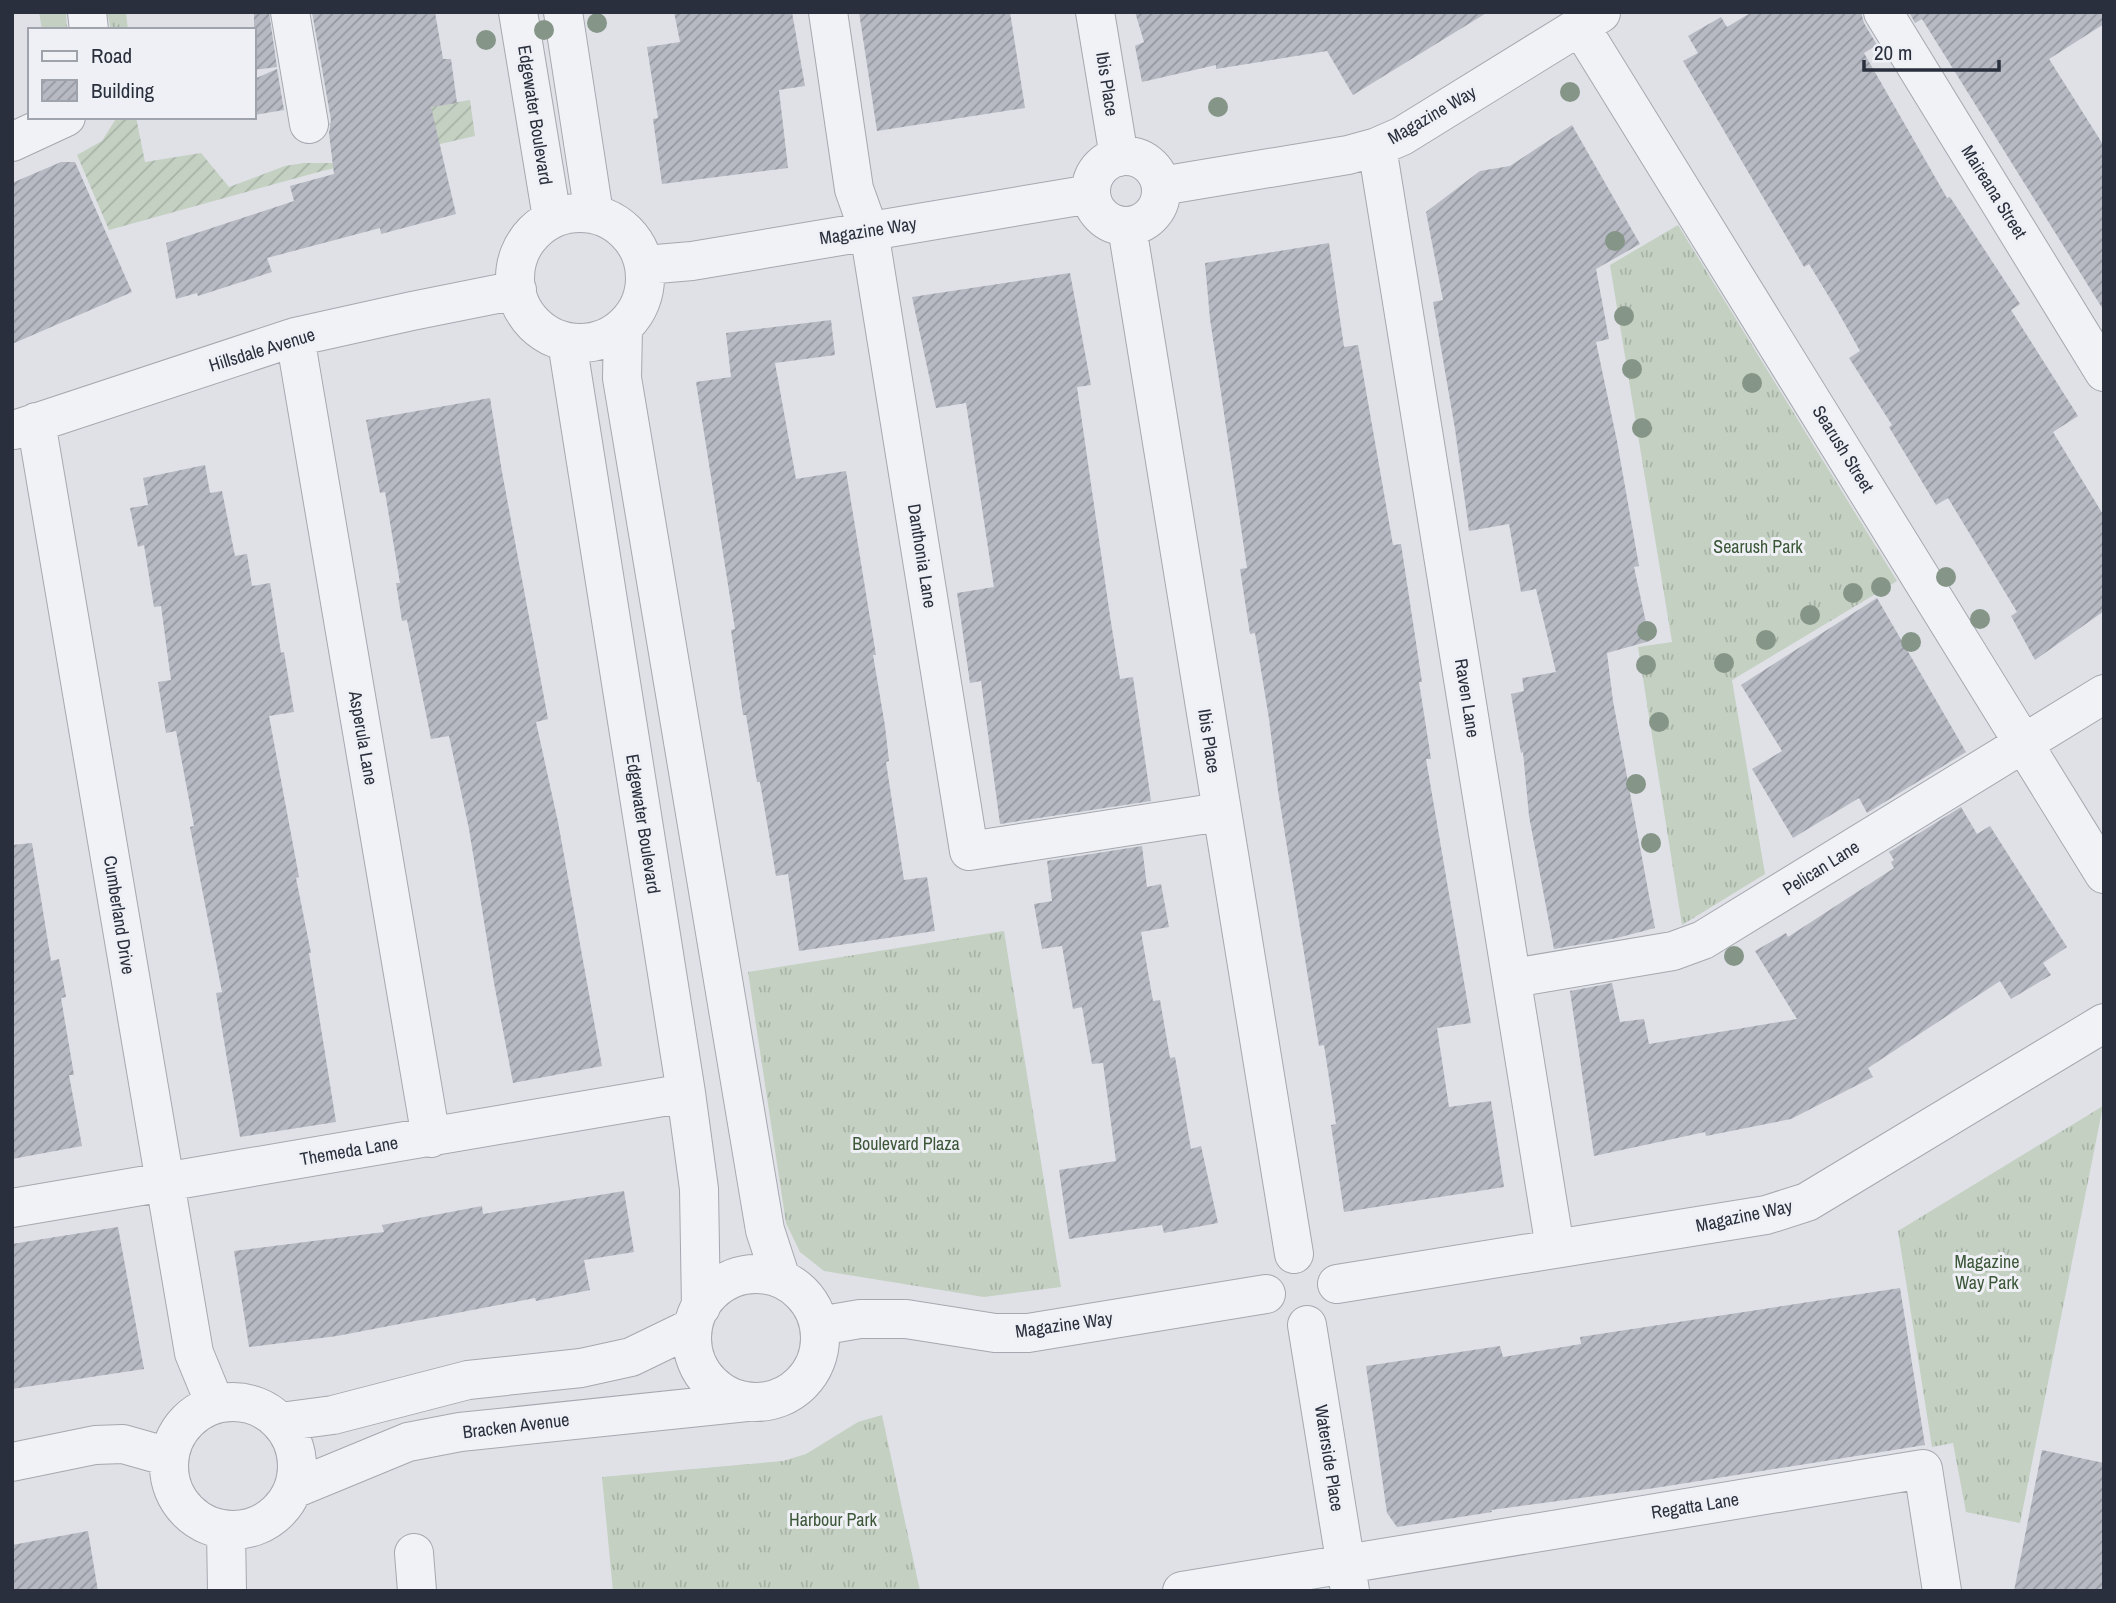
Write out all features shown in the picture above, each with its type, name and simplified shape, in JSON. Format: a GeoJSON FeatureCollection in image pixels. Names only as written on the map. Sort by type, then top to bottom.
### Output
{"type":"FeatureCollection","features":[{"type":"Feature","properties":{"kind":"street"},"geometry":{"type":"LineString","coordinates":[[290,12],[309,124]]}},
{"type":"Feature","properties":{"kind":"street","name":"Edgewater Boulevard"},"geometry":{"type":"LineString","coordinates":[[518,12],[552,218]]}},
{"type":"Feature","properties":{"kind":"street"},"geometry":{"type":"LineString","coordinates":[[563,12],[594,214]]}},
{"type":"Feature","properties":{"kind":"street","name":"Danthonia Lane"},"geometry":{"type":"LineString","coordinates":[[828,12],[854,190],[869,231],[969,851],[1220,812]]}},
{"type":"Feature","properties":{"kind":"street","name":"Ibis Place"},"geometry":{"type":"LineString","coordinates":[[1095,12],[1119,157]]}},
{"type":"Feature","properties":{"kind":"street","name":"Maireana Street"},"geometry":{"type":"LineString","coordinates":[[1883,12],[2104,372]]}},
{"type":"Feature","properties":{"kind":"street","name":"Magazine Way"},"geometry":{"type":"LineString","coordinates":[[1161,186],[1348,155],[1377,147],[1402,136],[1591,19]]}},
{"type":"Feature","properties":{"kind":"street","name":"Searush Street"},"geometry":{"type":"LineString","coordinates":[[1591,19],[2104,874]]}},
{"type":"Feature","properties":{"kind":"street"},"geometry":{"type":"LineString","coordinates":[[12,142],[62,119]]}},
{"type":"Feature","properties":{"kind":"street","name":"Raven Lane"},"geometry":{"type":"LineString","coordinates":[[1377,147],[1555,1248]]}},
{"type":"Feature","properties":{"kind":"street"},"geometry":{"type":"LineString","coordinates":[[1131,156],[1143,160],[1153,167],[1161,186],[1157,210],[1149,219],[1138,225],[1114,225],[1104,219],[1096,209],[1091,194],[1097,170],[1106,162],[1119,157],[1131,156]]}},
{"type":"Feature","properties":{"kind":"street","name":"Magazine Way"},"geometry":{"type":"LineString","coordinates":[[645,265],[692,261],[1091,194]]}},
{"type":"Feature","properties":{"kind":"street"},"geometry":{"type":"LineString","coordinates":[[575,212],[594,214],[615,222],[632,237],[645,265],[645,288],[637,310],[623,328],[604,340],[589,343],[567,342],[545,334],[528,318],[517,296],[514,273],[520,251],[533,232],[552,218],[575,212]]}},
{"type":"Feature","properties":{"kind":"street","name":"Ibis Place"},"geometry":{"type":"LineString","coordinates":[[1127,227],[1294,1254]]}},
{"type":"Feature","properties":{"kind":"street","name":"Hillsdale Avenue"},"geometry":{"type":"LineString","coordinates":[[24,426],[295,337],[517,290]]}},
{"type":"Feature","properties":{"kind":"street"},"geometry":{"type":"LineString","coordinates":[[623,328],[622,378],[765,1230],[781,1279]]}},
{"type":"Feature","properties":{"kind":"street","name":"Asperula Lane"},"geometry":{"type":"LineString","coordinates":[[295,337],[431,1138]]}},
{"type":"Feature","properties":{"kind":"street","name":"Edgewater Boulevard"},"geometry":{"type":"LineString","coordinates":[[567,342],[699,1189],[697,1317]]}},
{"type":"Feature","properties":{"kind":"street","name":"Cumberland Drive"},"geometry":{"type":"LineString","coordinates":[[24,426],[194,1353],[215,1404]]}},
{"type":"Feature","properties":{"kind":"street","name":"Pelican Lane"},"geometry":{"type":"LineString","coordinates":[[1513,978],[1674,951],[1703,940],[2104,694]]}},
{"type":"Feature","properties":{"kind":"street","name":"Magazine Way"},"geometry":{"type":"LineString","coordinates":[[1338,1284],[1766,1216],[1807,1202],[2104,1023]]}},
{"type":"Feature","properties":{"kind":"street","name":"Themeda Lane"},"geometry":{"type":"LineString","coordinates":[[12,1208],[685,1093]]}},
{"type":"Feature","properties":{"kind":"street"},"geometry":{"type":"LineString","coordinates":[[1294,1254],[1317,1256],[1328,1264],[1338,1284],[1332,1309],[1323,1318],[1307,1325],[1283,1320],[1273,1312],[1266,1294],[1266,1281],[1271,1270],[1279,1260],[1294,1254]]}},
{"type":"Feature","properties":{"kind":"street"},"geometry":{"type":"LineString","coordinates":[[759,1274],[781,1279],[800,1291],[814,1308],[819,1326],[820,1349],[813,1370],[798,1387],[769,1402],[747,1402],[725,1395],[708,1381],[696,1362],[693,1350],[697,1317],[715,1289],[737,1277],[759,1274]]}},
{"type":"Feature","properties":{"kind":"street","name":"Magazine Way"},"geometry":{"type":"LineString","coordinates":[[819,1326],[860,1319],[906,1319],[996,1333],[1028,1333],[1266,1294]]}},
{"type":"Feature","properties":{"kind":"street"},"geometry":{"type":"LineString","coordinates":[[280,1422],[333,1415],[468,1380],[581,1368],[631,1357],[697,1317]]}},
{"type":"Feature","properties":{"kind":"street","name":"Waterside Place"},"geometry":{"type":"LineString","coordinates":[[1307,1325],[1348,1577]]}},
{"type":"Feature","properties":{"kind":"street"},"geometry":{"type":"LineString","coordinates":[[237,1402],[259,1407],[280,1422],[293,1440],[298,1462],[295,1489],[283,1508],[265,1523],[244,1530],[226,1531],[205,1525],[183,1507],[172,1488],[169,1457],[176,1435],[190,1418],[215,1404],[237,1402]]}},
{"type":"Feature","properties":{"kind":"street","name":"Bracken Avenue"},"geometry":{"type":"LineString","coordinates":[[295,1489],[408,1442],[617,1414],[747,1402]]}},
{"type":"Feature","properties":{"kind":"street"},"geometry":{"type":"LineString","coordinates":[[12,1462],[95,1445],[123,1444],[169,1457]]}},
{"type":"Feature","properties":{"kind":"street","name":"Regatta Lane"},"geometry":{"type":"LineString","coordinates":[[1348,1577],[1923,1469],[1942,1591]]}},
{"type":"Feature","properties":{"kind":"street"},"geometry":{"type":"LineString","coordinates":[[226,1531],[227,1591]]}},
{"type":"Feature","properties":{"kind":"street"},"geometry":{"type":"LineString","coordinates":[[414,1553],[417,1591]]}},
{"type":"Feature","properties":{"kind":"street"},"geometry":{"type":"LineString","coordinates":[[1182,1591],[1348,1577]]}},
{"type":"Feature","properties":{"kind":"green space"},"geometry":{"type":"Polygon","coordinates":[[[39,12],[66,12],[67,28],[42,28],[39,12]]]}},
{"type":"Feature","properties":{"kind":"green space"},"geometry":{"type":"Polygon","coordinates":[[[107,12],[126,12],[128,28],[111,28],[107,12]]]}},
{"type":"Feature","properties":{"kind":"green space"},"geometry":{"type":"Polygon","coordinates":[[[470,100],[475,136],[322,171],[109,230],[77,155],[102,141],[116,119],[136,119],[145,162],[201,153],[229,187],[285,166],[334,163],[342,130],[328,124],[470,100]]]}},
{"type":"Feature","properties":{"kind":"green space","name":"Searush Park"},"geometry":{"type":"Polygon","coordinates":[[[1678,225],[1897,581],[1732,680],[1765,874],[1682,925],[1638,647],[1672,642],[1610,265],[1678,225]]]}},
{"type":"Feature","properties":{"kind":"green space","name":"Boulevard Plaza"},"geometry":{"type":"Polygon","coordinates":[[[1004,931],[1061,1287],[984,1297],[824,1271],[800,1252],[786,1223],[748,972],[1004,931]]]}},
{"type":"Feature","properties":{"kind":"green space","name":"Magazine Way Park"},"geometry":{"type":"Polygon","coordinates":[[[2103,1106],[2020,1523],[1966,1512],[1953,1443],[1932,1447],[1898,1231],[2103,1106]]]}},
{"type":"Feature","properties":{"kind":"green space","name":"Harbour Park"},"geometry":{"type":"Polygon","coordinates":[[[882,1415],[920,1591],[613,1591],[602,1477],[783,1461],[806,1454],[858,1422],[882,1415]]]}},
{"type":"Feature","properties":{"kind":"building"},"geometry":{"type":"Polygon","coordinates":[[[254,12],[269,12],[277,67],[256,70],[254,12]]]}},
{"type":"Feature","properties":{"kind":"building"},"geometry":{"type":"Polygon","coordinates":[[[312,12],[435,12],[443,59],[451,59],[457,103],[431,107],[456,214],[381,234],[380,228],[267,258],[272,272],[198,296],[197,293],[176,299],[166,243],[294,201],[290,186],[334,174],[329,133],[331,120],[312,12]]]}},
{"type":"Feature","properties":{"kind":"building"},"geometry":{"type":"Polygon","coordinates":[[[674,12],[792,12],[805,86],[779,90],[788,168],[662,184],[653,119],[658,118],[647,47],[680,42],[674,12]]]}},
{"type":"Feature","properties":{"kind":"building"},"geometry":{"type":"Polygon","coordinates":[[[859,12],[1010,12],[1025,108],[877,131],[859,12]]]}},
{"type":"Feature","properties":{"kind":"building"},"geometry":{"type":"Polygon","coordinates":[[[1135,12],[1488,12],[1353,95],[1327,51],[1216,69],[1216,65],[1142,82],[1135,46],[1144,42],[1135,12]]]}},
{"type":"Feature","properties":{"kind":"building"},"geometry":{"type":"Polygon","coordinates":[[[1752,12],[1861,12],[1877,45],[1864,53],[1947,198],[1950,197],[2020,304],[2011,310],[2078,416],[2053,432],[2104,516],[2104,611],[2035,660],[2011,616],[2017,612],[1948,498],[1936,505],[1889,427],[1892,425],[1849,358],[1860,351],[1837,310],[1809,264],[1804,267],[1683,61],[1698,53],[1688,36],[1721,17],[1727,27],[1752,12]]]}},
{"type":"Feature","properties":{"kind":"building"},"geometry":{"type":"Polygon","coordinates":[[[1909,12],[2104,12],[2104,24],[2049,59],[2104,146],[2104,311],[1922,19],[1915,23],[1909,12]]]}},
{"type":"Feature","properties":{"kind":"building"},"geometry":{"type":"Polygon","coordinates":[[[277,69],[284,110],[256,115],[256,78],[277,69]]]}},
{"type":"Feature","properties":{"kind":"building"},"geometry":{"type":"Polygon","coordinates":[[[1572,125],[1640,244],[1596,269],[1609,339],[1596,342],[1617,441],[1639,566],[1634,567],[1650,641],[1607,653],[1613,701],[1655,928],[1554,949],[1529,816],[1523,752],[1521,753],[1511,694],[1524,691],[1522,678],[1556,672],[1536,589],[1521,592],[1509,524],[1469,531],[1433,302],[1443,300],[1426,212],[1480,171],[1510,166],[1572,125]]]}},
{"type":"Feature","properties":{"kind":"building"},"geometry":{"type":"Polygon","coordinates":[[[61,162],[75,162],[132,292],[12,344],[12,183],[61,162]]]}},
{"type":"Feature","properties":{"kind":"building"},"geometry":{"type":"Polygon","coordinates":[[[1329,243],[1344,347],[1358,345],[1393,545],[1401,544],[1431,759],[1426,759],[1471,1023],[1437,1028],[1449,1107],[1491,1101],[1504,1187],[1344,1212],[1331,1125],[1336,1124],[1324,1045],[1319,1046],[1255,633],[1250,634],[1240,569],[1247,568],[1210,319],[1205,263],[1329,243]]]}},
{"type":"Feature","properties":{"kind":"building"},"geometry":{"type":"Polygon","coordinates":[[[1070,273],[1091,385],[1077,387],[1110,616],[1120,679],[1133,677],[1151,801],[1000,824],[981,681],[970,683],[957,593],[994,587],[966,403],[936,408],[912,297],[1070,273]]]}},
{"type":"Feature","properties":{"kind":"building"},"geometry":{"type":"Polygon","coordinates":[[[831,320],[835,355],[775,363],[796,479],[846,471],[876,655],[873,655],[889,761],[886,762],[904,880],[927,877],[935,931],[799,951],[788,874],[776,876],[760,782],[757,782],[746,715],[743,715],[731,630],[735,629],[696,382],[731,377],[726,333],[831,320]]]}},
{"type":"Feature","properties":{"kind":"building"},"geometry":{"type":"Polygon","coordinates":[[[490,398],[548,719],[536,722],[558,822],[602,1066],[513,1083],[469,829],[449,736],[431,739],[407,620],[402,621],[396,583],[400,583],[385,492],[380,493],[366,420],[490,398]]]}},
{"type":"Feature","properties":{"kind":"building"},"geometry":{"type":"Polygon","coordinates":[[[205,465],[210,493],[222,491],[235,556],[247,554],[252,586],[270,583],[281,653],[284,652],[294,712],[269,716],[299,877],[296,878],[311,953],[336,1122],[240,1137],[216,993],[222,992],[190,827],[194,826],[176,731],[166,733],[158,682],[171,680],[161,606],[154,607],[144,545],[138,547],[130,508],[148,505],[143,478],[205,465]]]}},
{"type":"Feature","properties":{"kind":"building"},"geometry":{"type":"Polygon","coordinates":[[[1877,598],[1966,752],[1867,813],[1859,798],[1793,838],[1752,769],[1782,751],[1741,685],[1877,598]]]}},
{"type":"Feature","properties":{"kind":"building"},"geometry":{"type":"Polygon","coordinates":[[[1961,807],[1977,834],[1990,826],[2067,947],[2043,963],[2051,975],[2011,999],[2000,981],[1868,1068],[1873,1077],[1791,1119],[1706,1136],[1705,1132],[1594,1156],[1570,991],[1612,983],[1620,1022],[1644,1019],[1649,1044],[1797,1019],[1755,951],[1786,933],[1788,937],[1894,868],[1891,862],[1894,860],[1889,852],[1961,807]]]}},
{"type":"Feature","properties":{"kind":"building"},"geometry":{"type":"Polygon","coordinates":[[[32,843],[51,961],[59,959],[66,997],[61,998],[74,1075],[69,1075],[82,1146],[12,1159],[12,845],[32,843]]]}},
{"type":"Feature","properties":{"kind":"building"},"geometry":{"type":"Polygon","coordinates":[[[1142,846],[1147,887],[1161,884],[1169,927],[1141,932],[1153,1001],[1160,1000],[1170,1058],[1175,1057],[1191,1149],[1201,1146],[1218,1223],[1164,1233],[1162,1225],[1069,1239],[1059,1170],[1116,1161],[1103,1063],[1092,1064],[1082,1007],[1073,1009],[1062,946],[1042,949],[1034,904],[1052,901],[1047,861],[1142,846]]]}},
{"type":"Feature","properties":{"kind":"building"},"geometry":{"type":"Polygon","coordinates":[[[624,1191],[634,1252],[584,1260],[590,1290],[337,1336],[249,1347],[234,1251],[384,1232],[382,1225],[482,1206],[483,1214],[624,1191]]]}},
{"type":"Feature","properties":{"kind":"building"},"geometry":{"type":"Polygon","coordinates":[[[118,1227],[144,1369],[12,1389],[12,1244],[118,1227]]]}},
{"type":"Feature","properties":{"kind":"building"},"geometry":{"type":"Polygon","coordinates":[[[1900,1288],[1925,1445],[1655,1488],[1491,1510],[1492,1512],[1397,1527],[1387,1513],[1366,1366],[1500,1346],[1503,1357],[1581,1344],[1580,1337],[1900,1288]]]}},
{"type":"Feature","properties":{"kind":"building"},"geometry":{"type":"Polygon","coordinates":[[[2042,1450],[2104,1463],[2104,1591],[2014,1591],[2042,1450]]]}},
{"type":"Feature","properties":{"kind":"building"},"geometry":{"type":"Polygon","coordinates":[[[88,1531],[98,1591],[12,1591],[12,1545],[88,1531]]]}}]}
